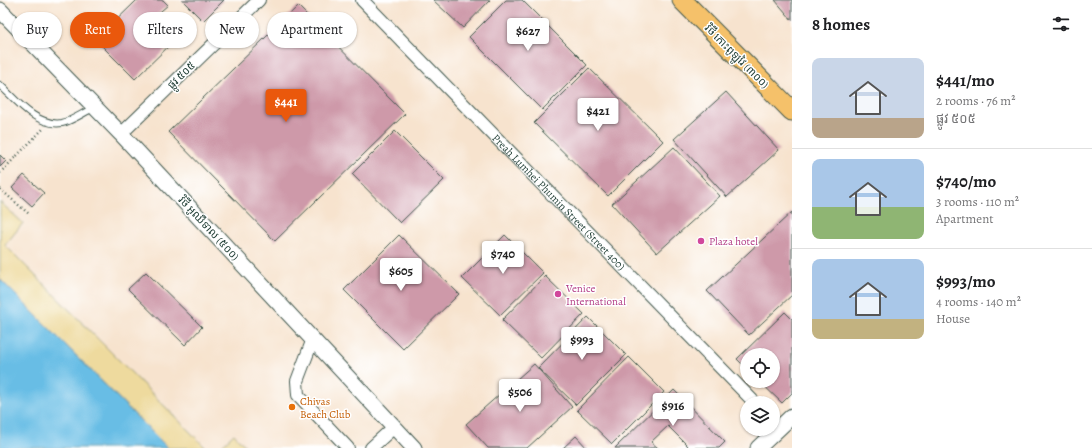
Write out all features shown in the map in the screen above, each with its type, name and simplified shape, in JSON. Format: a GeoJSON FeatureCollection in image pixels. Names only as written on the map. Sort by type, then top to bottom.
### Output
{"type":"FeatureCollection","features":[{"type":"Feature","properties":{"kind":"main road","name":"វិថី កោះពូឡូវៃ (៣០០)"},"geometry":{"type":"LineString","coordinates":[[682,0],[792,112]]}},
{"type":"Feature","properties":{"kind":"street","name":"ផ្លូវ ៥០៥"},"geometry":{"type":"LineString","coordinates":[[121,134],[259,0]]}},
{"type":"Feature","properties":{"kind":"street","name":"Preah Lumhei Phumin Street (Street 400)"},"geometry":{"type":"LineString","coordinates":[[362,0],[748,396]]}},
{"type":"Feature","properties":{"kind":"street","name":"វិថី អូឈឺទាល (៥០០)"},"geometry":{"type":"LineString","coordinates":[[1,14],[121,134],[414,448]]}},
{"type":"Feature","properties":{"kind":"street"},"geometry":{"type":"LineString","coordinates":[[313,339],[297,381],[298,395],[348,448]]}},
{"type":"Feature","properties":{"kind":"street"},"geometry":{"type":"LineString","coordinates":[[780,423],[792,416]]}},
{"type":"Feature","properties":{"kind":"street"},"geometry":{"type":"LineString","coordinates":[[371,448],[394,427]]}},
{"type":"Feature","properties":{"kind":"street"},"geometry":{"type":"LineString","coordinates":[[758,448],[767,436]]}},
{"type":"Feature","properties":{"kind":"lane"},"geometry":{"type":"LineString","coordinates":[[0,85],[30,114],[49,122],[63,123],[95,107]]}},
{"type":"Feature","properties":{"kind":"path"},"geometry":{"type":"LineString","coordinates":[[0,174],[49,122]]}},
{"type":"Feature","properties":{"kind":"path"},"geometry":{"type":"LineString","coordinates":[[0,189],[30,214]]}},
{"type":"Feature","properties":{"kind":"sand"},"geometry":{"type":"Polygon","coordinates":[[[0,202],[23,223],[5,245],[206,448],[168,448],[0,279],[0,202]]]}},
{"type":"Feature","properties":{"kind":"sand"},"geometry":{"type":"Polygon","coordinates":[[[234,434],[247,448],[219,448],[234,434]]]}},
{"type":"Feature","properties":{"kind":"water"},"geometry":{"type":"Polygon","coordinates":[[[0,279],[168,448],[0,448],[0,279]]]}},
{"type":"Feature","properties":{"kind":"building"},"geometry":{"type":"Polygon","coordinates":[[[137,0],[163,0],[168,5],[160,12],[133,12],[133,48],[167,48],[135,79],[104,48],[125,48],[125,12],[137,0]]]}},
{"type":"Feature","properties":{"kind":"building"},"geometry":{"type":"Polygon","coordinates":[[[182,0],[224,0],[212,12],[205,12],[205,19],[203,21],[197,15],[197,12],[194,12],[182,0]]]}},
{"type":"Feature","properties":{"kind":"building"},"geometry":{"type":"Polygon","coordinates":[[[433,0],[490,0],[463,28],[433,0]]]}},
{"type":"Feature","properties":{"kind":"building"},"geometry":{"type":"Polygon","coordinates":[[[506,0],[522,0],[587,65],[542,110],[469,37],[506,0]]]}},
{"type":"Feature","properties":{"kind":"building"},"geometry":{"type":"Polygon","coordinates":[[[775,0],[792,0],[792,20],[775,0]]]}},
{"type":"Feature","properties":{"kind":"building"},"geometry":{"type":"Polygon","coordinates":[[[298,6],[304,12],[292,12],[298,6]]]}},
{"type":"Feature","properties":{"kind":"building"},"geometry":{"type":"Polygon","coordinates":[[[267,36],[267,48],[340,48],[405,114],[275,241],[168,132],[255,48],[259,48],[259,44],[267,36]]]}},
{"type":"Feature","properties":{"kind":"building"},"geometry":{"type":"Polygon","coordinates":[[[589,68],[663,141],[608,196],[534,123],[589,68]]]}},
{"type":"Feature","properties":{"kind":"building"},"geometry":{"type":"Polygon","coordinates":[[[726,92],[779,150],[727,197],[674,139],[726,92]]]}},
{"type":"Feature","properties":{"kind":"building"},"geometry":{"type":"Polygon","coordinates":[[[395,131],[444,180],[400,223],[352,174],[395,131]]]}},
{"type":"Feature","properties":{"kind":"building"},"geometry":{"type":"Polygon","coordinates":[[[674,147],[720,196],[657,253],[612,204],[674,147]]]}},
{"type":"Feature","properties":{"kind":"building"},"geometry":{"type":"Polygon","coordinates":[[[0,155],[6,161],[0,167],[0,155]]]}},
{"type":"Feature","properties":{"kind":"building"},"geometry":{"type":"Polygon","coordinates":[[[24,175],[44,193],[32,206],[12,188],[24,175]]]}},
{"type":"Feature","properties":{"kind":"building"},"geometry":{"type":"Polygon","coordinates":[[[792,212],[792,295],[749,335],[707,291],[792,212]]]}},
{"type":"Feature","properties":{"kind":"building"},"geometry":{"type":"Polygon","coordinates":[[[399,235],[459,294],[403,349],[344,290],[399,235]]]}},
{"type":"Feature","properties":{"kind":"building"},"geometry":{"type":"Polygon","coordinates":[[[505,235],[543,273],[500,315],[462,278],[505,235]]]}},
{"type":"Feature","properties":{"kind":"building"},"geometry":{"type":"Polygon","coordinates":[[[146,272],[202,327],[185,345],[128,289],[146,272]]]}},
{"type":"Feature","properties":{"kind":"building"},"geometry":{"type":"Polygon","coordinates":[[[545,276],[584,314],[541,358],[502,320],[545,276]]]}},
{"type":"Feature","properties":{"kind":"building"},"geometry":{"type":"Polygon","coordinates":[[[785,312],[792,319],[792,393],[782,403],[780,401],[780,396],[775,396],[766,388],[780,388],[780,348],[748,348],[785,312]]]}},
{"type":"Feature","properties":{"kind":"building"},"geometry":{"type":"Polygon","coordinates":[[[588,317],[626,355],[576,405],[538,368],[588,317]]]}},
{"type":"Feature","properties":{"kind":"building"},"geometry":{"type":"Polygon","coordinates":[[[629,357],[664,392],[612,444],[577,410],[629,357]]]}},
{"type":"Feature","properties":{"kind":"building"},"geometry":{"type":"Polygon","coordinates":[[[534,364],[572,407],[527,448],[488,448],[466,424],[534,364]]]}},
{"type":"Feature","properties":{"kind":"building"},"geometry":{"type":"Polygon","coordinates":[[[674,390],[725,442],[719,448],[686,448],[688,446],[668,426],[651,442],[658,448],[615,448],[674,390]]]}},
{"type":"Feature","properties":{"kind":"building"},"geometry":{"type":"Polygon","coordinates":[[[576,436],[587,448],[563,448],[576,436]]]}},
{"type":"Feature","properties":{"kind":"place","name":"Plaza hotel"},"geometry":{"type":"Point","coordinates":[701,241]}},
{"type":"Feature","properties":{"kind":"place","name":"Venice International"},"geometry":{"type":"Point","coordinates":[558,294]}},
{"type":"Feature","properties":{"kind":"place","name":"Chivas Beach Club"},"geometry":{"type":"Point","coordinates":[292,407]}}]}
